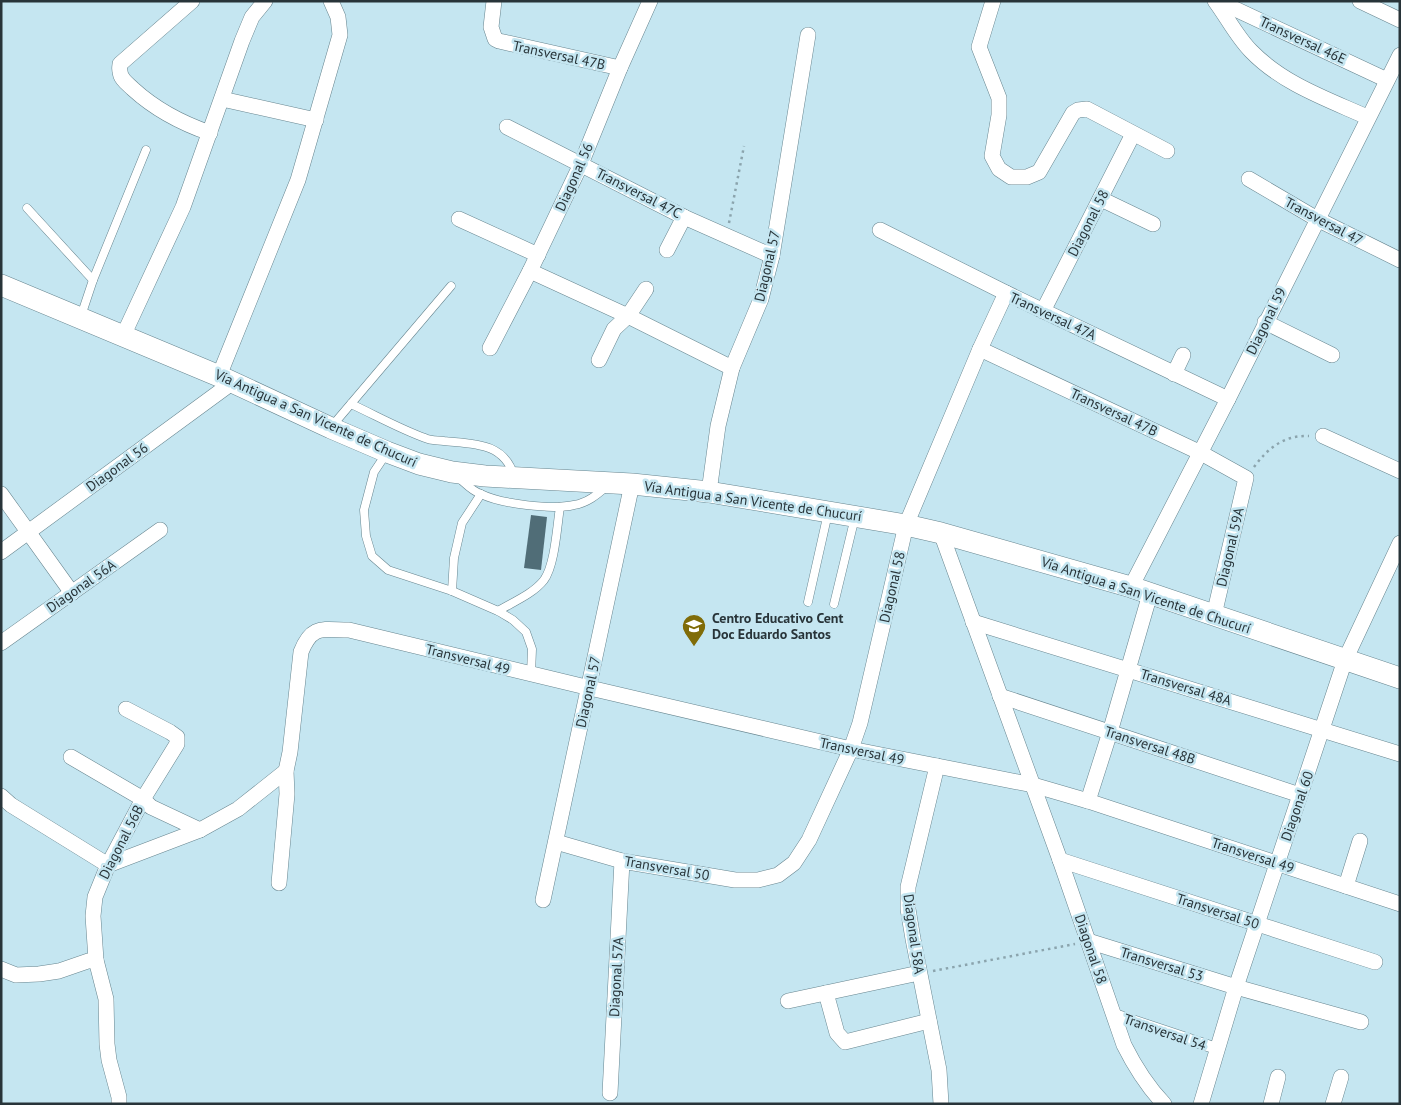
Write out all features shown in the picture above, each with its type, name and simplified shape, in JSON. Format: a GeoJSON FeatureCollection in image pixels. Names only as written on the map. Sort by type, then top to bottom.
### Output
{"type":"FeatureCollection","features":[{"type":"Feature","properties":{"kind":"main road","name":"Vía Antigua a San Vicente de Chucurí"},"geometry":{"type":"LineString","coordinates":[[1,285],[226,379],[331,428],[420,464],[452,472],[514,478],[632,484],[709,492],[829,511],[940,532],[1141,590],[1400,678]]}},
{"type":"Feature","properties":{"kind":"street"},"geometry":{"type":"LineString","coordinates":[[192,1],[120,64],[120,72],[123,80],[143,98],[167,115],[210,134]]}},
{"type":"Feature","properties":{"kind":"street"},"geometry":{"type":"LineString","coordinates":[[123,336],[183,207],[252,17],[265,1]]}},
{"type":"Feature","properties":{"kind":"street"},"geometry":{"type":"LineString","coordinates":[[226,379],[298,180],[340,35],[338,17],[331,1]]}},
{"type":"Feature","properties":{"kind":"street","name":"Transversal 47B"},"geometry":{"type":"LineString","coordinates":[[494,1],[491,27],[495,39],[620,68]]}},
{"type":"Feature","properties":{"kind":"street","name":"Diagonal 56"},"geometry":{"type":"LineString","coordinates":[[490,348],[538,255],[581,164],[620,68],[650,1]]}},
{"type":"Feature","properties":{"kind":"street"},"geometry":{"type":"LineString","coordinates":[[993,1],[979,47],[999,98],[999,115],[992,156],[1000,169],[1011,177],[1027,177],[1039,172],[1073,113],[1078,110],[1087,109],[1167,151]]}},
{"type":"Feature","properties":{"kind":"street"},"geometry":{"type":"LineString","coordinates":[[1217,1],[1250,51],[1280,76],[1367,117]]}},
{"type":"Feature","properties":{"kind":"street","name":"Transversal 46E"},"geometry":{"type":"LineString","coordinates":[[1217,1],[1393,75]]}},
{"type":"Feature","properties":{"kind":"street"},"geometry":{"type":"LineString","coordinates":[[1360,1],[1400,20]]}},
{"type":"Feature","properties":{"kind":"street","name":"Diagonal 57"},"geometry":{"type":"LineString","coordinates":[[709,492],[718,426],[732,368],[760,299],[772,256],[808,35]]}},
{"type":"Feature","properties":{"kind":"street","name":"Diagonal 59"},"geometry":{"type":"LineString","coordinates":[[1088,801],[1128,670],[1141,590],[1201,453],[1367,117],[1393,75],[1400,54]]}},
{"type":"Feature","properties":{"kind":"street"},"geometry":{"type":"LineString","coordinates":[[222,100],[316,120]]}},
{"type":"Feature","properties":{"kind":"street","name":"Transversal 47C"},"geometry":{"type":"LineString","coordinates":[[508,127],[684,217],[772,256]]}},
{"type":"Feature","properties":{"kind":"street","name":"Diagonal 58"},"geometry":{"type":"LineString","coordinates":[[1043,311],[1133,134]]}},
{"type":"Feature","properties":{"kind":"street","name":"Transversal 47"},"geometry":{"type":"LineString","coordinates":[[1250,179],[1317,219],[1400,260]]}},
{"type":"Feature","properties":{"kind":"street"},"geometry":{"type":"LineString","coordinates":[[1101,199],[1154,224]]}},
{"type":"Feature","properties":{"kind":"street"},"geometry":{"type":"LineString","coordinates":[[666,250],[684,217]]}},
{"type":"Feature","properties":{"kind":"street"},"geometry":{"type":"LineString","coordinates":[[459,219],[538,255]]}},
{"type":"Feature","properties":{"kind":"street","name":"Transversal 47A"},"geometry":{"type":"LineString","coordinates":[[880,230],[1043,311],[1228,399]]}},
{"type":"Feature","properties":{"kind":"street"},"geometry":{"type":"LineString","coordinates":[[530,271],[628,316],[732,368]]}},
{"type":"Feature","properties":{"kind":"street"},"geometry":{"type":"LineString","coordinates":[[599,360],[614,329],[628,316],[646,289]]}},
{"type":"Feature","properties":{"kind":"street","name":"Diagonal 58"},"geometry":{"type":"LineString","coordinates":[[778,875],[794,863],[809,840],[851,749],[860,723],[906,525],[980,349],[1006,293]]}},
{"type":"Feature","properties":{"kind":"street"},"geometry":{"type":"LineString","coordinates":[[1265,322],[1332,354]]}},
{"type":"Feature","properties":{"kind":"street","name":"Transversal 47B"},"geometry":{"type":"LineString","coordinates":[[980,349],[1201,453],[1246,478]]}},
{"type":"Feature","properties":{"kind":"street"},"geometry":{"type":"LineString","coordinates":[[1174,374],[1183,355]]}},
{"type":"Feature","properties":{"kind":"street","name":"Diagonal 56"},"geometry":{"type":"LineString","coordinates":[[1,552],[226,379]]}},
{"type":"Feature","properties":{"kind":"street"},"geometry":{"type":"LineString","coordinates":[[1323,436],[1400,471]]}},
{"type":"Feature","properties":{"kind":"street","name":"Diagonal 59A"},"geometry":{"type":"LineString","coordinates":[[1214,615],[1246,478]]}},
{"type":"Feature","properties":{"kind":"street","name":"Diagonal 57"},"geometry":{"type":"LineString","coordinates":[[543,900],[590,688],[632,484]]}},
{"type":"Feature","properties":{"kind":"street"},"geometry":{"type":"LineString","coordinates":[[1,494],[72,593]]}},
{"type":"Feature","properties":{"kind":"street","name":"Diagonal 56A"},"geometry":{"type":"LineString","coordinates":[[1,643],[160,530]]}},
{"type":"Feature","properties":{"kind":"street","name":"Diagonal 58"},"geometry":{"type":"LineString","coordinates":[[940,532],[1060,860],[1124,1045],[1138,1071],[1164,1104]]}},
{"type":"Feature","properties":{"kind":"street","name":"Diagonal 60"},"geometry":{"type":"LineString","coordinates":[[1201,1104],[1236,987],[1345,660],[1399,546]]}},
{"type":"Feature","properties":{"kind":"street","name":"Transversal 48A"},"geometry":{"type":"LineString","coordinates":[[972,622],[1400,754]]}},
{"type":"Feature","properties":{"kind":"street","name":"Transversal 49"},"geometry":{"type":"LineString","coordinates":[[286,771],[290,752],[301,652],[306,638],[316,630],[349,630],[851,749],[1033,785],[1088,801],[1400,904]]}},
{"type":"Feature","properties":{"kind":"street","name":"Transversal 48B"},"geometry":{"type":"LineString","coordinates":[[1000,696],[1300,795]]}},
{"type":"Feature","properties":{"kind":"street","name":"Diagonal 56B"},"geometry":{"type":"LineString","coordinates":[[119,1104],[107,1044],[106,999],[96,955],[93,916],[95,897],[108,864],[143,799],[177,744],[177,737],[170,732],[126,709]]}},
{"type":"Feature","properties":{"kind":"street"},"geometry":{"type":"LineString","coordinates":[[71,757],[143,799],[151,807],[200,830]]}},
{"type":"Feature","properties":{"kind":"street","name":"Diagonal 58A"},"geometry":{"type":"LineString","coordinates":[[937,766],[908,887],[908,909],[939,1070],[941,1104]]}},
{"type":"Feature","properties":{"kind":"street"},"geometry":{"type":"LineString","coordinates":[[1,796],[10,805],[108,864],[200,830],[238,809],[286,771]]}},
{"type":"Feature","properties":{"kind":"street"},"geometry":{"type":"LineString","coordinates":[[279,883],[287,794],[286,771]]}},
{"type":"Feature","properties":{"kind":"street"},"geometry":{"type":"LineString","coordinates":[[1346,886],[1360,840]]}},
{"type":"Feature","properties":{"kind":"street","name":"Transversal 50"},"geometry":{"type":"LineString","coordinates":[[556,842],[622,860],[735,880],[758,880],[778,875]]}},
{"type":"Feature","properties":{"kind":"street","name":"Diagonal 57A"},"geometry":{"type":"LineString","coordinates":[[610,1094],[622,860]]}},
{"type":"Feature","properties":{"kind":"street","name":"Transversal 50"},"geometry":{"type":"LineString","coordinates":[[1060,860],[1375,962]]}},
{"type":"Feature","properties":{"kind":"street","name":"Transversal 53"},"geometry":{"type":"LineString","coordinates":[[1088,941],[1236,987]]}},
{"type":"Feature","properties":{"kind":"street"},"geometry":{"type":"LineString","coordinates":[[1,968],[16,975],[39,974],[59,971],[88,961],[96,955]]}},
{"type":"Feature","properties":{"kind":"street"},"geometry":{"type":"LineString","coordinates":[[788,1001],[919,974]]}},
{"type":"Feature","properties":{"kind":"street"},"geometry":{"type":"LineString","coordinates":[[1236,987],[1361,1022]]}},
{"type":"Feature","properties":{"kind":"street"},"geometry":{"type":"LineString","coordinates":[[826,993],[838,1033],[845,1042],[929,1021]]}},
{"type":"Feature","properties":{"kind":"street","name":"Transversal 54"},"geometry":{"type":"LineString","coordinates":[[1113,1014],[1218,1049]]}},
{"type":"Feature","properties":{"kind":"street"},"geometry":{"type":"LineString","coordinates":[[1270,1104],[1278,1077]]}},
{"type":"Feature","properties":{"kind":"street"},"geometry":{"type":"LineString","coordinates":[[1333,1104],[1341,1077]]}},
{"type":"Feature","properties":{"kind":"lane"},"geometry":{"type":"LineString","coordinates":[[80,318],[93,280],[146,150]]}},
{"type":"Feature","properties":{"kind":"lane"},"geometry":{"type":"LineString","coordinates":[[27,208],[93,280]]}},
{"type":"Feature","properties":{"kind":"lane"},"geometry":{"type":"LineString","coordinates":[[331,428],[451,286]]}},
{"type":"Feature","properties":{"kind":"lane"},"geometry":{"type":"LineString","coordinates":[[351,404],[426,439],[476,444],[493,449],[508,462],[514,478]]}},
{"type":"Feature","properties":{"kind":"lane"},"geometry":{"type":"LineString","coordinates":[[387,452],[374,472],[364,510],[366,536],[372,556],[388,570],[452,591],[514,620],[526,632],[532,649],[531,674]]}},
{"type":"Feature","properties":{"kind":"lane"},"geometry":{"type":"LineString","coordinates":[[452,472],[481,494],[497,500],[517,504],[560,507],[588,500],[599,494],[610,483]]}},
{"type":"Feature","properties":{"kind":"lane"},"geometry":{"type":"LineString","coordinates":[[452,591],[454,558],[462,524],[481,494]]}},
{"type":"Feature","properties":{"kind":"lane"},"geometry":{"type":"LineString","coordinates":[[498,611],[530,592],[544,580],[550,566],[560,507]]}},
{"type":"Feature","properties":{"kind":"lane"},"geometry":{"type":"LineString","coordinates":[[808,602],[829,511]]}},
{"type":"Feature","properties":{"kind":"lane"},"geometry":{"type":"LineString","coordinates":[[834,604],[856,516]]}},
{"type":"Feature","properties":{"kind":"path"},"geometry":{"type":"LineString","coordinates":[[726,234],[732,215],[744,146]]}},
{"type":"Feature","properties":{"kind":"path"},"geometry":{"type":"LineString","coordinates":[[1246,478],[1262,456],[1278,442],[1299,435],[1323,436]]}},
{"type":"Feature","properties":{"kind":"path"},"geometry":{"type":"LineString","coordinates":[[919,974],[1088,941]]}},
{"type":"Feature","properties":{"kind":"building"},"geometry":{"type":"Polygon","coordinates":[[[531,515],[547,517],[541,570],[524,568],[531,515]]]}},
{"type":"Feature","properties":{"kind":"place","name":"Centro Educativo Cent Doc Eduardo Santos"},"geometry":{"type":"Point","coordinates":[694,647]}}]}
